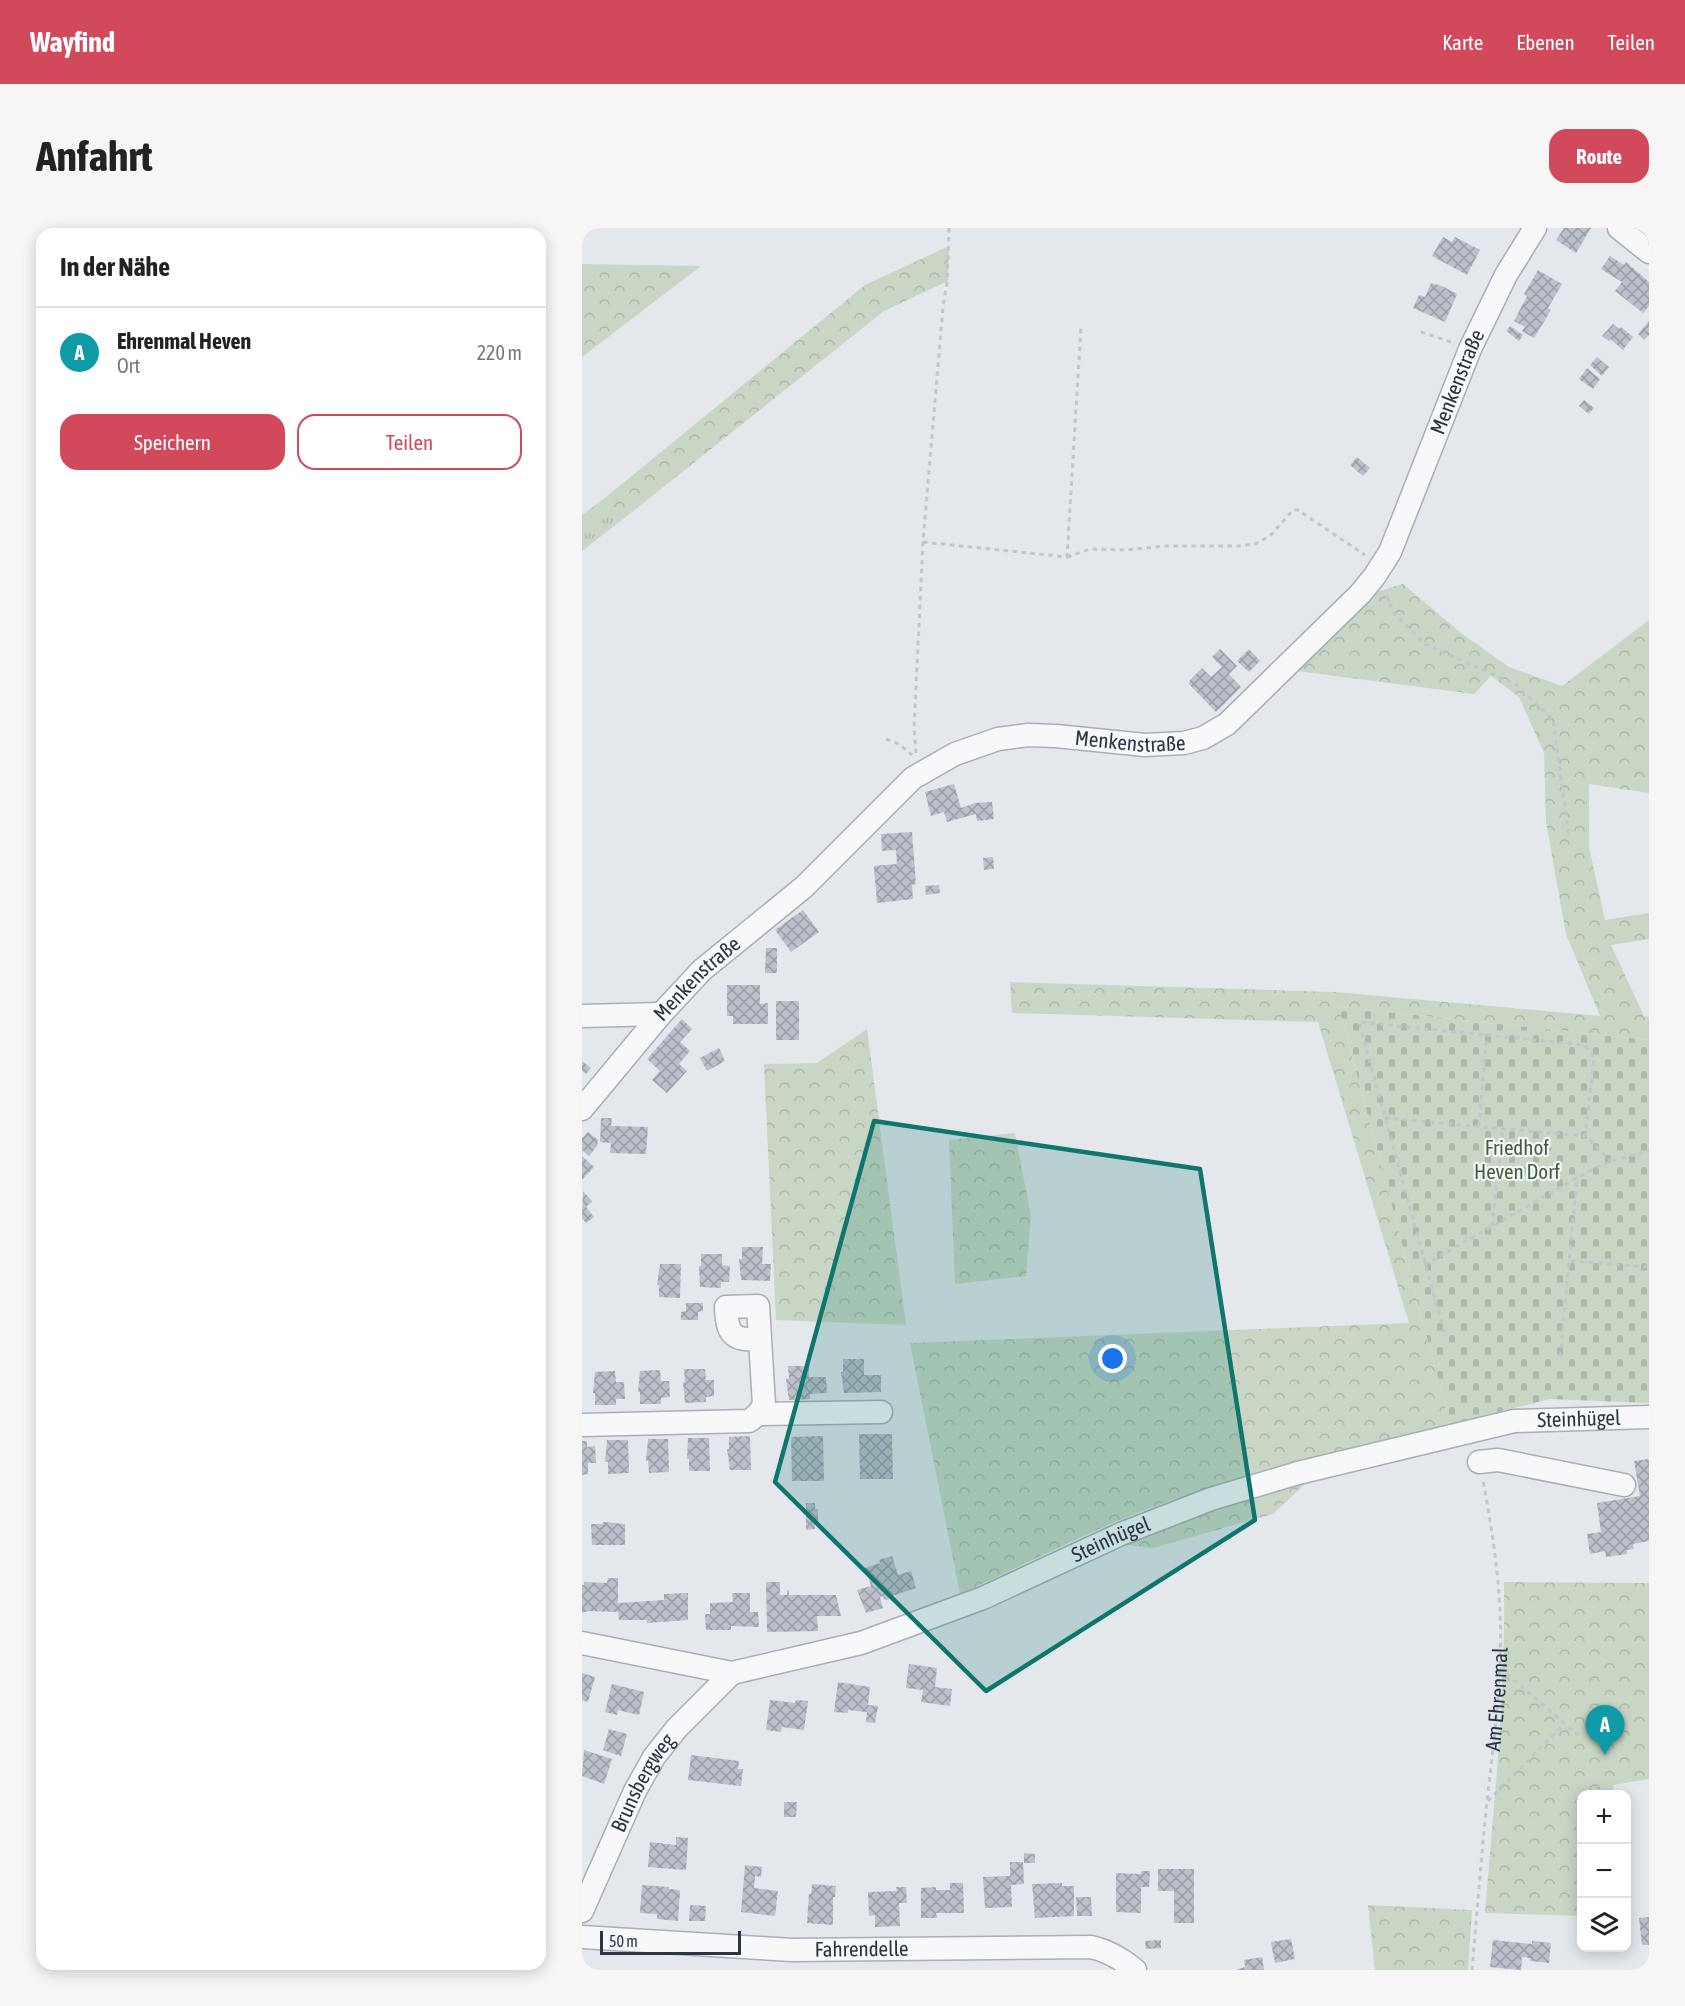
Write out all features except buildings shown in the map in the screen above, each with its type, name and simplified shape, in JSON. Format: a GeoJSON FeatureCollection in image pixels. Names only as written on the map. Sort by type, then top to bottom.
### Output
{"type":"FeatureCollection","features":[{"type":"Feature","properties":{"kind":"street","name":"Menkenstraße"},"geometry":{"type":"LineString","coordinates":[[582,1109],[661,1014],[709,963],[804,887],[913,778],[955,754],[998,739],[1028,735],[1145,745],[1184,744],[1203,738],[1227,724],[1279,676],[1360,594],[1390,552],[1470,349],[1506,275],[1535,228]]}},
{"type":"Feature","properties":{"kind":"street"},"geometry":{"type":"LineString","coordinates":[[1619,228],[1649,252]]}},
{"type":"Feature","properties":{"kind":"street"},"geometry":{"type":"LineString","coordinates":[[582,1016],[661,1014]]}},
{"type":"Feature","properties":{"kind":"street"},"geometry":{"type":"LineString","coordinates":[[582,1425],[749,1421],[764,1405],[760,1340]]}},
{"type":"Feature","properties":{"kind":"street"},"geometry":{"type":"LineString","coordinates":[[758,1414],[880,1412]]}},
{"type":"Feature","properties":{"kind":"street","name":"Steinhügel"},"geometry":{"type":"LineString","coordinates":[[582,1643],[732,1673],[861,1643],[983,1598],[1121,1534],[1211,1499],[1298,1473],[1514,1421],[1649,1417]]}},
{"type":"Feature","properties":{"kind":"street"},"geometry":{"type":"LineString","coordinates":[[1471,1432],[1480,1469],[1498,1460],[1624,1485]]}},
{"type":"Feature","properties":{"kind":"street","name":"Brunsbergweg"},"geometry":{"type":"LineString","coordinates":[[582,1911],[635,1791],[654,1757],[677,1728],[732,1673]]}},
{"type":"Feature","properties":{"kind":"street","name":"Fahrendelle"},"geometry":{"type":"LineString","coordinates":[[582,1937],[792,1950],[1091,1947],[1104,1950],[1122,1959],[1135,1970]]}},
{"type":"Feature","properties":{"kind":"path"},"geometry":{"type":"LineString","coordinates":[[886,739],[899,744],[916,758],[914,729],[923,542],[947,282],[949,228]]}},
{"type":"Feature","properties":{"kind":"path"},"geometry":{"type":"LineString","coordinates":[[1067,557],[1081,327]]}},
{"type":"Feature","properties":{"kind":"path"},"geometry":{"type":"LineString","coordinates":[[1421,332],[1470,349]]}},
{"type":"Feature","properties":{"kind":"path"},"geometry":{"type":"LineString","coordinates":[[923,542],[1067,557],[1090,549],[1239,546],[1255,544],[1270,536],[1289,512],[1298,510],[1379,568],[1393,612],[1425,644],[1515,684],[1553,720],[1569,836]]}},
{"type":"Feature","properties":{"kind":"path"},"geometry":{"type":"LineString","coordinates":[[1444,1332],[1359,1022],[1578,1044],[1589,1049],[1594,1060],[1585,1136]]}},
{"type":"Feature","properties":{"kind":"path"},"geometry":{"type":"LineString","coordinates":[[1479,1126],[1487,1034]]}},
{"type":"Feature","properties":{"kind":"path"},"geometry":{"type":"LineString","coordinates":[[1385,1118],[1585,1136],[1611,1161]]}},
{"type":"Feature","properties":{"kind":"path"},"geometry":{"type":"LineString","coordinates":[[1492,1226],[1503,1128]]}},
{"type":"Feature","properties":{"kind":"path"},"geometry":{"type":"LineString","coordinates":[[1424,1265],[1611,1161],[1649,1151]]}},
{"type":"Feature","properties":{"kind":"path"},"geometry":{"type":"LineString","coordinates":[[1560,1357],[1578,1178]]}},
{"type":"Feature","properties":{"kind":"path"},"geometry":{"type":"LineString","coordinates":[[1571,1261],[1649,1267]]}},
{"type":"Feature","properties":{"kind":"path","name":"Am Ehrenmal"},"geometry":{"type":"LineString","coordinates":[[1472,1970],[1497,1729],[1500,1668],[1497,1560],[1480,1469]]}},
{"type":"Feature","properties":{"kind":"path"},"geometry":{"type":"LineString","coordinates":[[1500,1668],[1582,1738]]}},
{"type":"Feature","properties":{"kind":"path"},"geometry":{"type":"LineString","coordinates":[[1488,1801],[1565,1723]]}},
{"type":"Feature","properties":{"kind":"highlighted area"},"geometry":{"type":"Polygon","coordinates":[[[874,1121],[1200,1169],[1255,1520],[986,1691],[775,1482],[874,1121]]]}},
{"type":"Feature","properties":{"kind":"green space"},"geometry":{"type":"Polygon","coordinates":[[[949,246],[948,281],[884,311],[622,520],[606,497],[865,285],[949,246]]]}},
{"type":"Feature","properties":{"kind":"green space"},"geometry":{"type":"Polygon","coordinates":[[[582,264],[701,266],[582,357],[582,264]]]}},
{"type":"Feature","properties":{"kind":"green space"},"geometry":{"type":"Polygon","coordinates":[[[606,497],[622,520],[582,551],[582,515],[606,497]]]}},
{"type":"Feature","properties":{"kind":"green space"},"geometry":{"type":"Polygon","coordinates":[[[1403,584],[1461,633],[1509,667],[1562,686],[1649,620],[1649,793],[1589,784],[1589,847],[1605,920],[1649,913],[1649,939],[1611,945],[1644,1016],[1649,1017],[1649,1040],[1339,1007],[1450,1424],[1282,1466],[1157,1505],[1097,1530],[960,1594],[910,1343],[1409,1323],[1318,1022],[1012,1013],[1010,982],[1335,992],[1600,1016],[1566,934],[1546,822],[1544,753],[1519,697],[1491,676],[1474,694],[1297,671],[1366,595],[1403,584]]]}},
{"type":"Feature","properties":{"kind":"green space","name":"Friedhof Heven Dorf"},"geometry":{"type":"Polygon","coordinates":[[[1339,1007],[1649,1040],[1649,1403],[1550,1399],[1450,1424],[1339,1007]]]}},
{"type":"Feature","properties":{"kind":"green space"},"geometry":{"type":"Polygon","coordinates":[[[867,1029],[906,1325],[776,1320],[764,1064],[817,1063],[867,1029]]]}},
{"type":"Feature","properties":{"kind":"green space"},"geometry":{"type":"Polygon","coordinates":[[[1015,1133],[1031,1216],[1026,1276],[955,1284],[949,1140],[1015,1133]]]}},
{"type":"Feature","properties":{"kind":"green space"},"geometry":{"type":"Polygon","coordinates":[[[1309,1480],[1273,1514],[1153,1548],[1118,1544],[1220,1506],[1309,1480]]]}},
{"type":"Feature","properties":{"kind":"green space"},"geometry":{"type":"Polygon","coordinates":[[[1504,1582],[1649,1583],[1649,1779],[1613,1785],[1613,1790],[1577,1790],[1577,1916],[1485,1913],[1501,1706],[1504,1582]]]}},
{"type":"Feature","properties":{"kind":"green space"},"geometry":{"type":"Polygon","coordinates":[[[1368,1905],[1472,1910],[1468,1970],[1375,1970],[1368,1905]]]}},
{"type":"Feature","properties":{"kind":"place","name":"Ehrenmal Heven"},"geometry":{"type":"Point","coordinates":[1605,1755]}}]}
